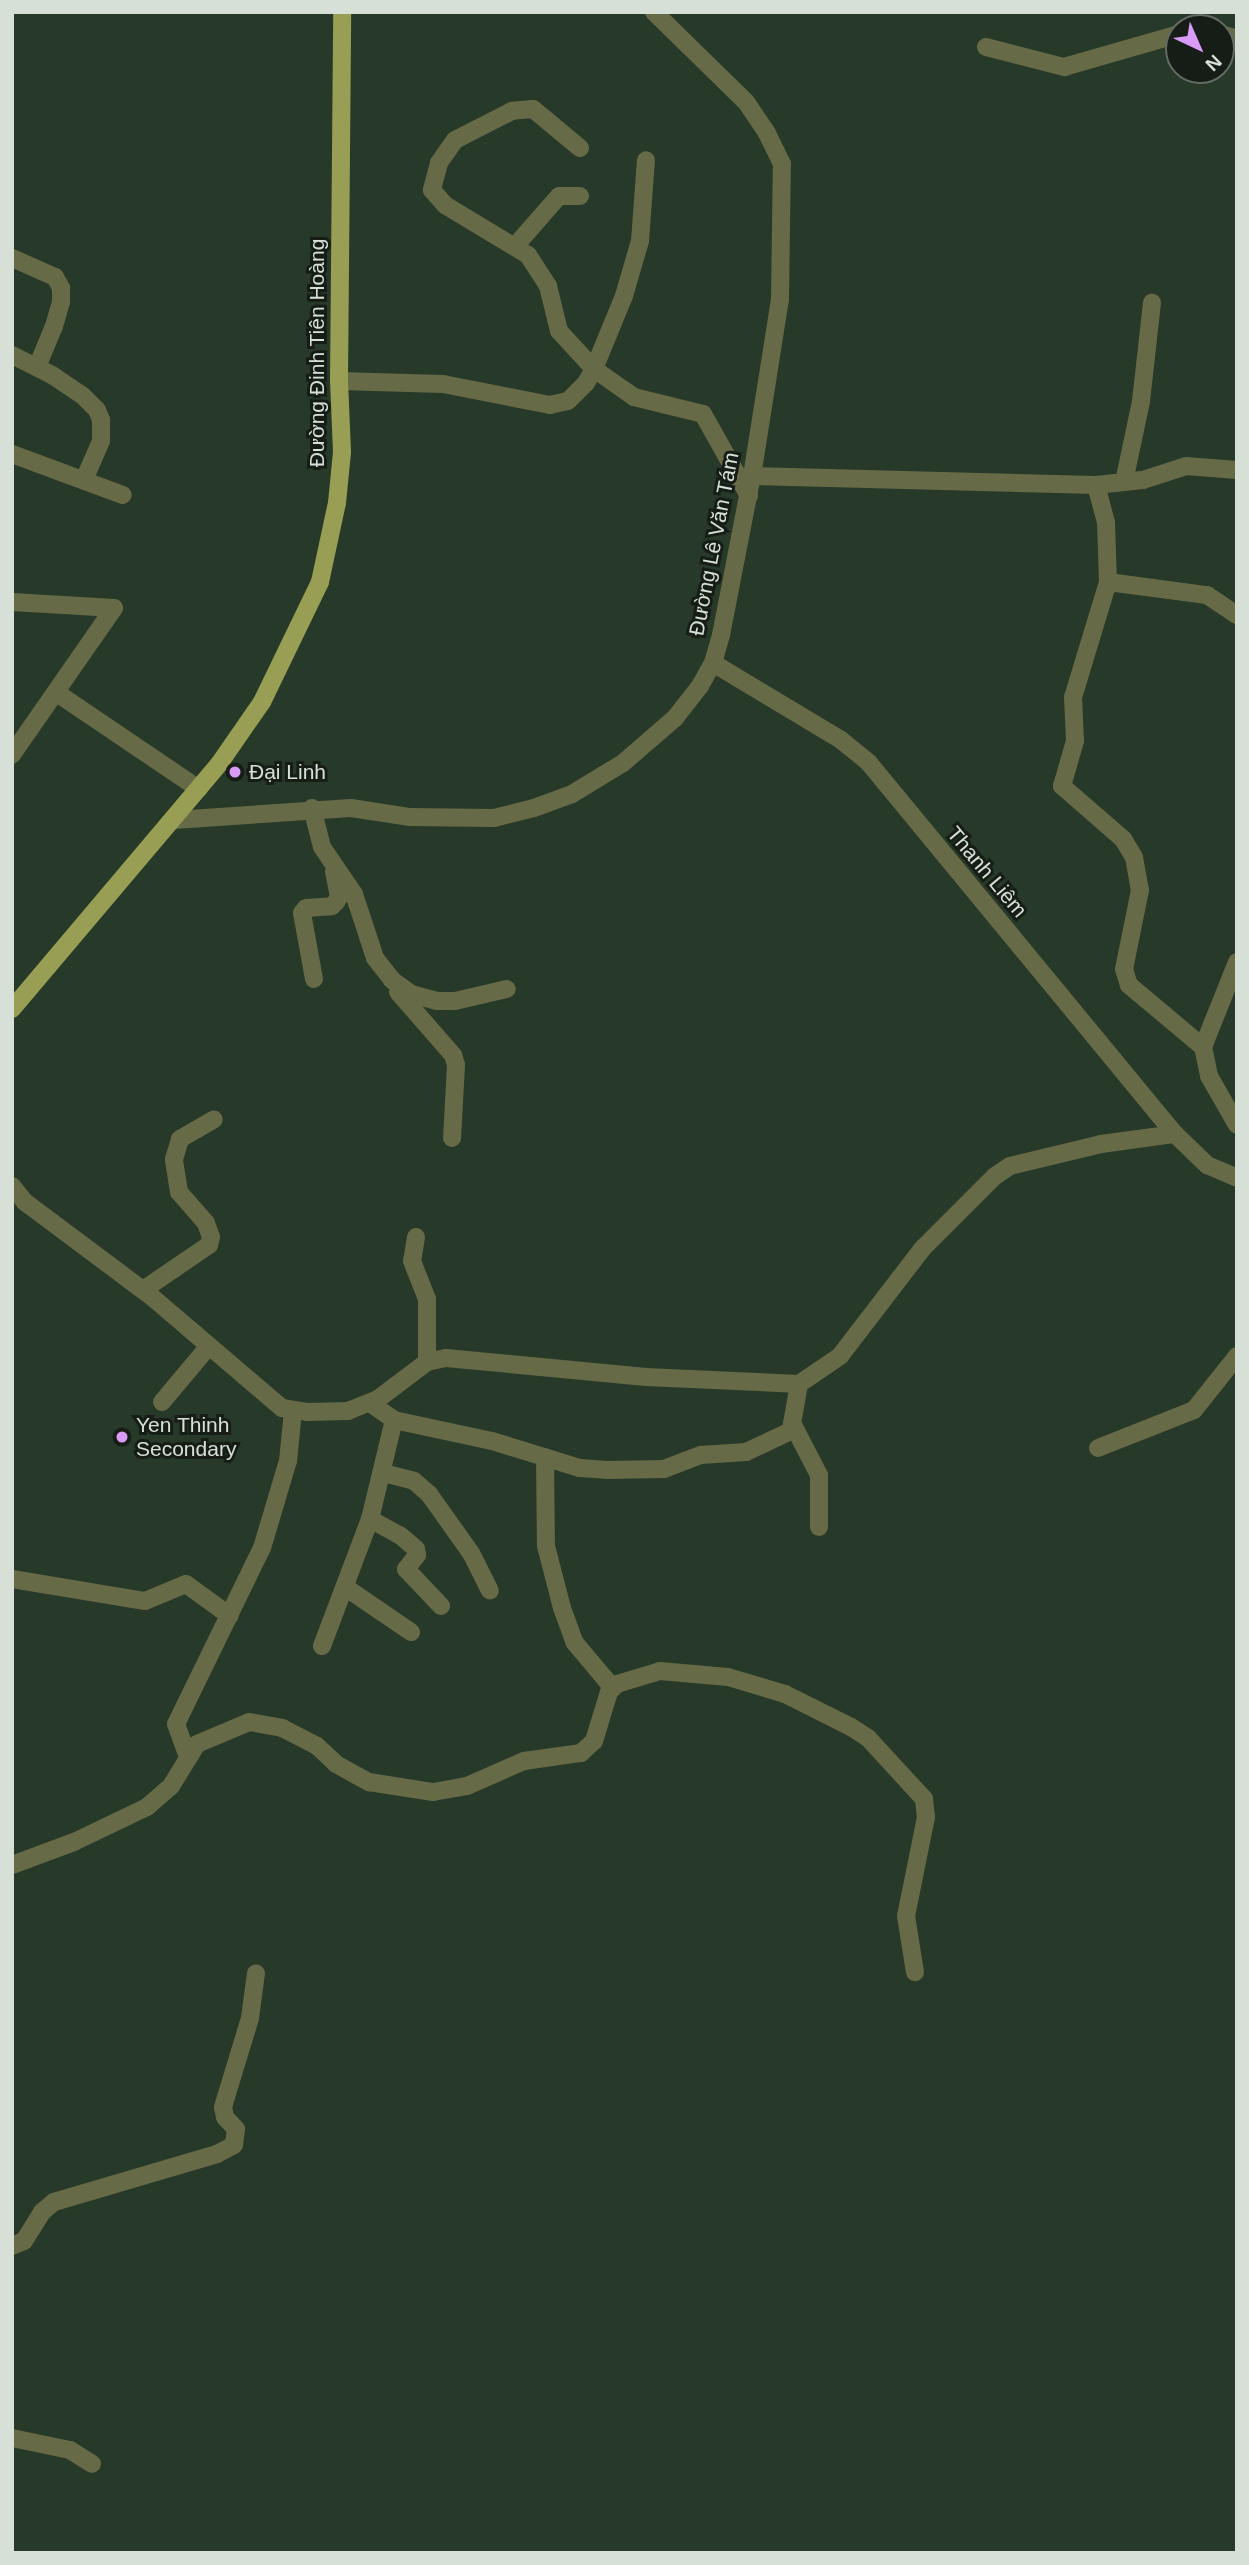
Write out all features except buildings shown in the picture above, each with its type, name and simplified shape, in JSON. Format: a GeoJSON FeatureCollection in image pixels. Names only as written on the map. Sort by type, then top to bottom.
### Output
{"type":"FeatureCollection","features":[{"type":"Feature","properties":{"kind":"main road","name":"Đường Đinh Tiên Hoàng"},"geometry":{"type":"LineString","coordinates":[[12,1009],[174,820],[262,702],[320,582],[337,503],[342,452],[339,381],[342,12]]}},
{"type":"Feature","properties":{"kind":"street","name":"Đường Lê Văn Tám"},"geometry":{"type":"LineString","coordinates":[[174,820],[313,808],[351,808],[410,817],[494,818],[534,808],[572,794],[623,763],[675,718],[713,663],[749,496],[779,299],[782,164],[767,133],[746,102],[654,12]]}},
{"type":"Feature","properties":{"kind":"street"},"geometry":{"type":"LineString","coordinates":[[986,47],[1064,67],[1165,38]]}},
{"type":"Feature","properties":{"kind":"street"},"geometry":{"type":"LineString","coordinates":[[580,148],[529,108],[501,117],[455,140],[446,150],[434,174],[432,190],[445,205],[516,245],[528,256],[548,286],[559,331],[594,369],[634,397],[703,414],[749,496]]}},
{"type":"Feature","properties":{"kind":"street"},"geometry":{"type":"LineString","coordinates":[[339,381],[443,384],[556,405],[568,401],[579,392],[594,369],[624,296],[640,241],[646,160]]}},
{"type":"Feature","properties":{"kind":"street"},"geometry":{"type":"LineString","coordinates":[[516,245],[559,196],[580,196]]}},
{"type":"Feature","properties":{"kind":"street"},"geometry":{"type":"LineString","coordinates":[[12,258],[55,277],[61,288],[61,302],[54,326],[37,367]]}},
{"type":"Feature","properties":{"kind":"street"},"geometry":{"type":"LineString","coordinates":[[1124,482],[1141,401],[1152,303]]}},
{"type":"Feature","properties":{"kind":"street"},"geometry":{"type":"LineString","coordinates":[[12,355],[82,395],[97,410],[101,420],[102,441],[84,480]]}},
{"type":"Feature","properties":{"kind":"street"},"geometry":{"type":"LineString","coordinates":[[12,454],[123,495]]}},
{"type":"Feature","properties":{"kind":"street"},"geometry":{"type":"LineString","coordinates":[[752,476],[1096,485],[1143,480],[1186,466],[1237,470]]}},
{"type":"Feature","properties":{"kind":"street"},"geometry":{"type":"LineString","coordinates":[[1096,485],[1106,522],[1108,582],[1073,697],[1075,741],[1062,786],[1123,839],[1135,857],[1140,890],[1124,969],[1129,985],[1203,1047]]}},
{"type":"Feature","properties":{"kind":"street"},"geometry":{"type":"LineString","coordinates":[[1108,582],[1207,595],[1237,615]]}},
{"type":"Feature","properties":{"kind":"street"},"geometry":{"type":"LineString","coordinates":[[12,603],[114,608],[64,698],[12,755]]}},
{"type":"Feature","properties":{"kind":"street","name":"Thanh Liêm"},"geometry":{"type":"LineString","coordinates":[[713,663],[841,740],[869,762],[1175,1134],[1207,1165],[1237,1178]]}},
{"type":"Feature","properties":{"kind":"street"},"geometry":{"type":"LineString","coordinates":[[64,698],[199,789]]}},
{"type":"Feature","properties":{"kind":"street"},"geometry":{"type":"LineString","coordinates":[[313,808],[322,848],[354,894],[375,958],[399,993],[453,1055],[456,1065],[452,1139]]}},
{"type":"Feature","properties":{"kind":"street"},"geometry":{"type":"LineString","coordinates":[[314,979],[302,913],[306,908],[332,906],[336,902],[339,897],[332,864]]}},
{"type":"Feature","properties":{"kind":"street"},"geometry":{"type":"LineString","coordinates":[[1237,962],[1203,1047],[1209,1076],[1237,1125]]}},
{"type":"Feature","properties":{"kind":"street"},"geometry":{"type":"LineString","coordinates":[[392,980],[411,994],[437,1001],[455,1001],[507,989]]}},
{"type":"Feature","properties":{"kind":"street"},"geometry":{"type":"LineString","coordinates":[[143,1290],[209,1245],[211,1237],[206,1223],[179,1192],[174,1159],[180,1139],[214,1119]]}},
{"type":"Feature","properties":{"kind":"street"},"geometry":{"type":"LineString","coordinates":[[12,1186],[25,1202],[143,1290],[282,1408],[293,1412],[348,1411],[370,1403],[427,1362],[446,1358],[646,1377],[799,1384],[840,1356],[922,1249],[995,1176],[1010,1166],[1101,1144],[1175,1134]]}},
{"type":"Feature","properties":{"kind":"street"},"geometry":{"type":"LineString","coordinates":[[416,1237],[412,1261],[427,1299],[427,1362]]}},
{"type":"Feature","properties":{"kind":"street"},"geometry":{"type":"LineString","coordinates":[[162,1402],[209,1346]]}},
{"type":"Feature","properties":{"kind":"street"},"geometry":{"type":"LineString","coordinates":[[1098,1448],[1194,1410],[1237,1356]]}},
{"type":"Feature","properties":{"kind":"street"},"geometry":{"type":"LineString","coordinates":[[799,1384],[793,1430],[819,1475],[819,1527]]}},
{"type":"Feature","properties":{"kind":"street"},"geometry":{"type":"LineString","coordinates":[[370,1403],[394,1420],[492,1441],[580,1468],[642,1472],[664,1469],[701,1455],[746,1452],[793,1430]]}},
{"type":"Feature","properties":{"kind":"street"},"geometry":{"type":"LineString","coordinates":[[188,1757],[176,1724],[262,1548],[288,1461],[293,1412]]}},
{"type":"Feature","properties":{"kind":"street"},"geometry":{"type":"LineString","coordinates":[[322,1646],[370,1519],[394,1420]]}},
{"type":"Feature","properties":{"kind":"street"},"geometry":{"type":"LineString","coordinates":[[545,1457],[546,1546],[562,1608],[575,1643],[612,1687]]}},
{"type":"Feature","properties":{"kind":"street"},"geometry":{"type":"LineString","coordinates":[[383,1473],[414,1481],[429,1494],[471,1553],[490,1591]]}},
{"type":"Feature","properties":{"kind":"street"},"geometry":{"type":"LineString","coordinates":[[370,1519],[401,1536],[416,1549],[416,1555],[406,1569],[440,1606]]}},
{"type":"Feature","properties":{"kind":"street"},"geometry":{"type":"LineString","coordinates":[[12,1579],[145,1601],[186,1584],[230,1616]]}},
{"type":"Feature","properties":{"kind":"street"},"geometry":{"type":"LineString","coordinates":[[345,1587],[411,1632]]}},
{"type":"Feature","properties":{"kind":"street"},"geometry":{"type":"LineString","coordinates":[[612,1687],[660,1671],[728,1677],[785,1695],[868,1738],[926,1802],[926,1817],[906,1916],[915,1972]]}},
{"type":"Feature","properties":{"kind":"street"},"geometry":{"type":"LineString","coordinates":[[12,1865],[74,1842],[147,1807],[171,1786],[197,1744],[208,1737],[249,1722],[282,1728],[317,1746],[336,1764],[369,1782],[419,1792],[456,1789],[523,1761],[581,1753],[594,1741],[601,1727],[612,1687]]}},
{"type":"Feature","properties":{"kind":"street"},"geometry":{"type":"LineString","coordinates":[[12,2246],[30,2234],[42,2212],[54,2202],[217,2154],[234,2145],[236,2129],[225,2117],[223,2107],[250,2018],[256,1973]]}},
{"type":"Feature","properties":{"kind":"street"},"geometry":{"type":"LineString","coordinates":[[12,2438],[70,2449],[92,2464]]}},
{"type":"Feature","properties":{"kind":"place","name":"Đại Linh"},"geometry":{"type":"Point","coordinates":[235,772]}},
{"type":"Feature","properties":{"kind":"place","name":"Yen Thinh Secondary"},"geometry":{"type":"Point","coordinates":[122,1437]}}]}
